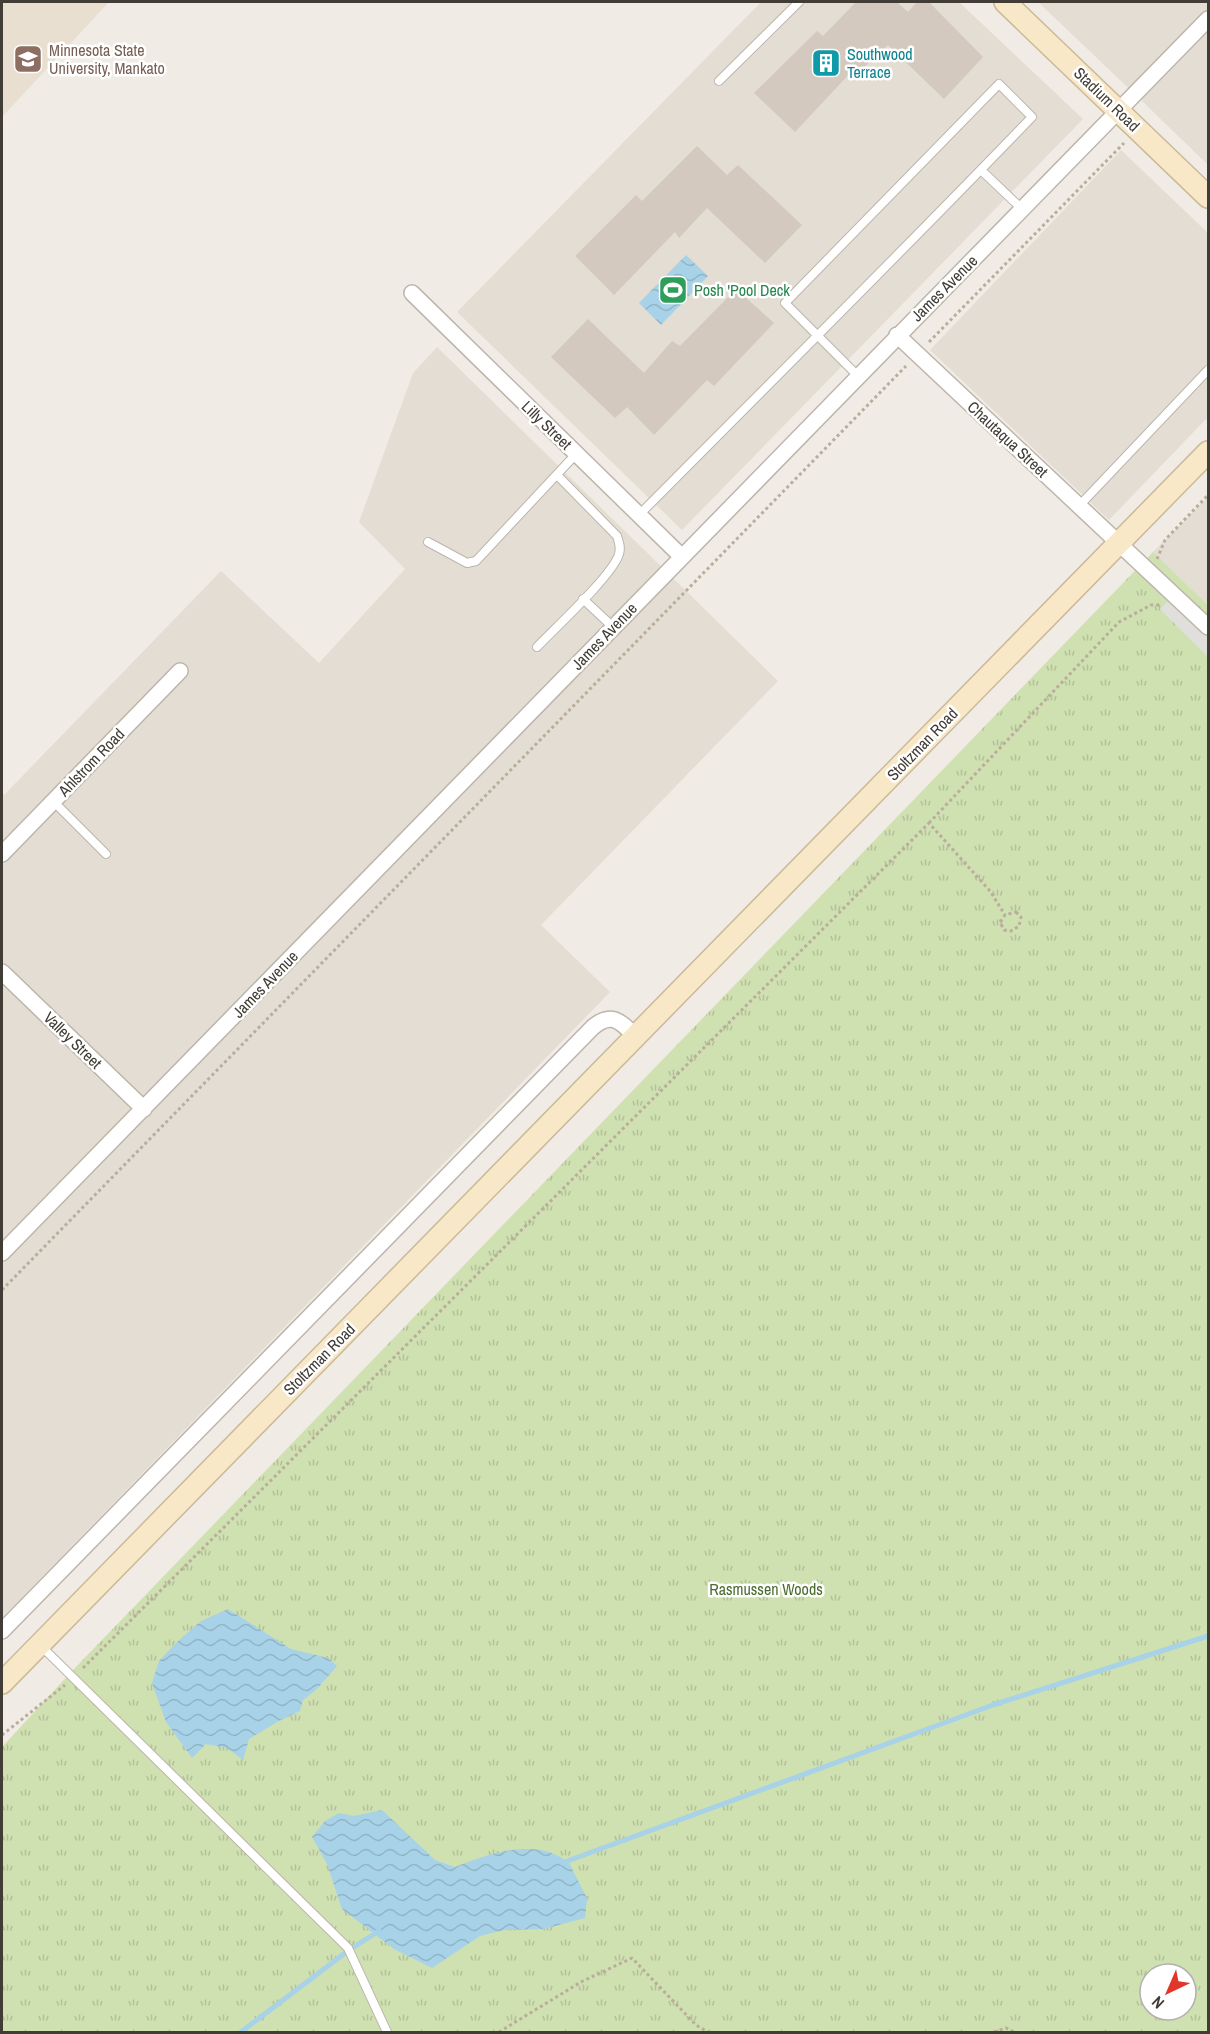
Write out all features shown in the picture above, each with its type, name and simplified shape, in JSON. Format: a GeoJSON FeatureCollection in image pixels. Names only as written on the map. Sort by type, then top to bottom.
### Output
{"type":"FeatureCollection","features":[{"type":"Feature","properties":{"kind":"street","name":"Stadium Road"},"geometry":{"type":"LineString","coordinates":[[1005,2],[1209,197]]}},
{"type":"Feature","properties":{"kind":"street","name":"James Avenue"},"geometry":{"type":"LineString","coordinates":[[2,1253],[897,335],[1209,19]]}},
{"type":"Feature","properties":{"kind":"street","name":"Lilly Street"},"geometry":{"type":"LineString","coordinates":[[412,293],[681,556]]}},
{"type":"Feature","properties":{"kind":"street","name":"Chautaqua Street"},"geometry":{"type":"LineString","coordinates":[[897,335],[1209,627]]}},
{"type":"Feature","properties":{"kind":"street","name":"Stoltzman Road"},"geometry":{"type":"LineString","coordinates":[[2,1683],[1209,452]]}},
{"type":"Feature","properties":{"kind":"street","name":"Ahlstrom Road"},"geometry":{"type":"LineString","coordinates":[[2,854],[180,670]]}},
{"type":"Feature","properties":{"kind":"street","name":"Valley Street"},"geometry":{"type":"LineString","coordinates":[[2,972],[144,1109]]}},
{"type":"Feature","properties":{"kind":"street"},"geometry":{"type":"LineString","coordinates":[[2,1631],[593,1027],[601,1020],[614,1019],[623,1024],[636,1037]]}},
{"type":"Feature","properties":{"kind":"lane"},"geometry":{"type":"LineString","coordinates":[[720,81],[799,2]]}},
{"type":"Feature","properties":{"kind":"lane"},"geometry":{"type":"LineString","coordinates":[[639,515],[817,336],[981,170],[1032,117],[999,84],[785,303],[817,336],[858,376]]}},
{"type":"Feature","properties":{"kind":"lane"},"geometry":{"type":"LineString","coordinates":[[981,170],[1022,209]]}},
{"type":"Feature","properties":{"kind":"lane"},"geometry":{"type":"LineString","coordinates":[[1079,506],[1209,370]]}},
{"type":"Feature","properties":{"kind":"lane"},"geometry":{"type":"LineString","coordinates":[[428,542],[467,563],[476,561],[576,454]]}},
{"type":"Feature","properties":{"kind":"lane"},"geometry":{"type":"LineString","coordinates":[[537,647],[607,574],[619,554],[620,544],[616,536],[557,475]]}},
{"type":"Feature","properties":{"kind":"lane"},"geometry":{"type":"LineString","coordinates":[[583,599],[613,627]]}},
{"type":"Feature","properties":{"kind":"lane"},"geometry":{"type":"LineString","coordinates":[[53,801],[106,855]]}},
{"type":"Feature","properties":{"kind":"lane"},"geometry":{"type":"LineString","coordinates":[[39,1644],[348,1948],[387,2032]]}},
{"type":"Feature","properties":{"kind":"path"},"geometry":{"type":"LineString","coordinates":[[2,1290],[1138,129]]}},
{"type":"Feature","properties":{"kind":"path"},"geometry":{"type":"LineString","coordinates":[[1156,563],[1165,540],[1209,495]]}},
{"type":"Feature","properties":{"kind":"path"},"geometry":{"type":"LineString","coordinates":[[2,1735],[58,1693],[929,823],[1119,622],[1151,605],[1184,605]]}},
{"type":"Feature","properties":{"kind":"path"},"geometry":{"type":"LineString","coordinates":[[929,823],[990,891],[1005,915]]}},
{"type":"Feature","properties":{"kind":"path"},"geometry":{"type":"LineString","coordinates":[[1016,912],[1021,917],[1019,926],[1011,931],[1004,930],[1000,922],[1005,915],[1016,912]]}},
{"type":"Feature","properties":{"kind":"path"},"geometry":{"type":"LineString","coordinates":[[499,2032],[581,1982],[632,1958],[696,2025],[708,2032]]}},
{"type":"Feature","properties":{"kind":"path"},"geometry":{"type":"LineString","coordinates":[[994,2032],[1006,2028],[1014,2032]]}},
{"type":"Feature","properties":{"kind":"shaded area","name":"Minnesota State University, Mankato"},"geometry":{"type":"Polygon","coordinates":[[[2,2],[109,2],[2,117],[2,2]]]}},
{"type":"Feature","properties":{"kind":"shaded area"},"geometry":{"type":"Polygon","coordinates":[[[761,2],[959,2],[1083,119],[682,530],[457,312],[761,2]]]}},
{"type":"Feature","properties":{"kind":"shaded area"},"geometry":{"type":"Polygon","coordinates":[[[1038,2],[1208,2],[1208,165],[1141,100],[1038,2]]]}},
{"type":"Feature","properties":{"kind":"shaded area"},"geometry":{"type":"Polygon","coordinates":[[[1121,150],[1208,233],[1208,417],[1109,520],[930,350],[1121,150]]]}},
{"type":"Feature","properties":{"kind":"shaded area"},"geometry":{"type":"Polygon","coordinates":[[[437,347],[778,681],[541,925],[610,992],[2,1618],[2,793],[4,795],[221,571],[319,663],[405,569],[359,522],[413,373],[437,347]]]}},
{"type":"Feature","properties":{"kind":"shaded area"},"geometry":{"type":"Polygon","coordinates":[[[1208,497],[1208,605],[1153,552],[1208,497]]]}},
{"type":"Feature","properties":{"kind":"shaded area"},"geometry":{"type":"Polygon","coordinates":[[[1173,596],[1208,632],[1208,657],[1160,609],[1173,596]]]}},
{"type":"Feature","properties":{"kind":"green space","name":"Rasmussen Woods"},"geometry":{"type":"Polygon","coordinates":[[[1153,552],[1208,605],[1208,2032],[2,2032],[2,1747],[73,1670],[1153,552]]]}},
{"type":"Feature","properties":{"kind":"water","name":"Posh 'Pool Deck"},"geometry":{"type":"Polygon","coordinates":[[[686,255],[708,276],[661,325],[639,303],[686,255]]]}},
{"type":"Feature","properties":{"kind":"water"},"geometry":{"type":"Polygon","coordinates":[[[228,1609],[291,1649],[328,1658],[337,1666],[317,1689],[303,1700],[300,1711],[249,1739],[243,1760],[227,1748],[206,1744],[192,1758],[166,1722],[152,1683],[159,1661],[177,1642],[201,1621],[228,1609]]]}},
{"type":"Feature","properties":{"kind":"water"},"geometry":{"type":"Polygon","coordinates":[[[382,1810],[435,1860],[455,1867],[488,1855],[511,1850],[534,1849],[555,1854],[568,1861],[587,1898],[585,1918],[544,1929],[504,1930],[480,1936],[432,1968],[394,1949],[342,1909],[327,1864],[312,1837],[325,1821],[339,1813],[354,1816],[382,1810]]]}},
{"type":"Feature","properties":{"kind":"building","name":"Southwood Terrace"},"geometry":{"type":"Polygon","coordinates":[[[856,2],[897,2],[908,12],[917,2],[929,2],[983,57],[944,99],[888,45],[857,74],[853,70],[795,132],[754,93],[817,31],[823,36],[856,2]]]}},
{"type":"Feature","properties":{"kind":"building"},"geometry":{"type":"Polygon","coordinates":[[[697,146],[727,175],[738,165],[802,225],[765,263],[707,208],[679,238],[675,232],[614,295],[575,256],[636,195],[642,201],[697,146]]]}},
{"type":"Feature","properties":{"kind":"building"},"geometry":{"type":"Polygon","coordinates":[[[736,289],[774,323],[714,386],[707,380],[654,435],[627,407],[615,418],[551,357],[588,319],[644,373],[672,341],[680,346],[736,289]]]}},
{"type":"Feature","properties":{"kind":"waterway"},"geometry":{"type":"LineString","coordinates":[[562,1863],[993,1705],[1208,1636]]}},
{"type":"Feature","properties":{"kind":"waterway"},"geometry":{"type":"LineString","coordinates":[[241,2032],[349,1950],[379,1931]]}},
{"type":"Feature","properties":{"kind":"place","name":"Minnesota State University, Mankato"},"geometry":{"type":"Point","coordinates":[28,59]}},
{"type":"Feature","properties":{"kind":"place","name":"Southwood Terrace"},"geometry":{"type":"Point","coordinates":[826,63]}},
{"type":"Feature","properties":{"kind":"place","name":"Posh 'Pool Deck"},"geometry":{"type":"Point","coordinates":[673,290]}}]}
